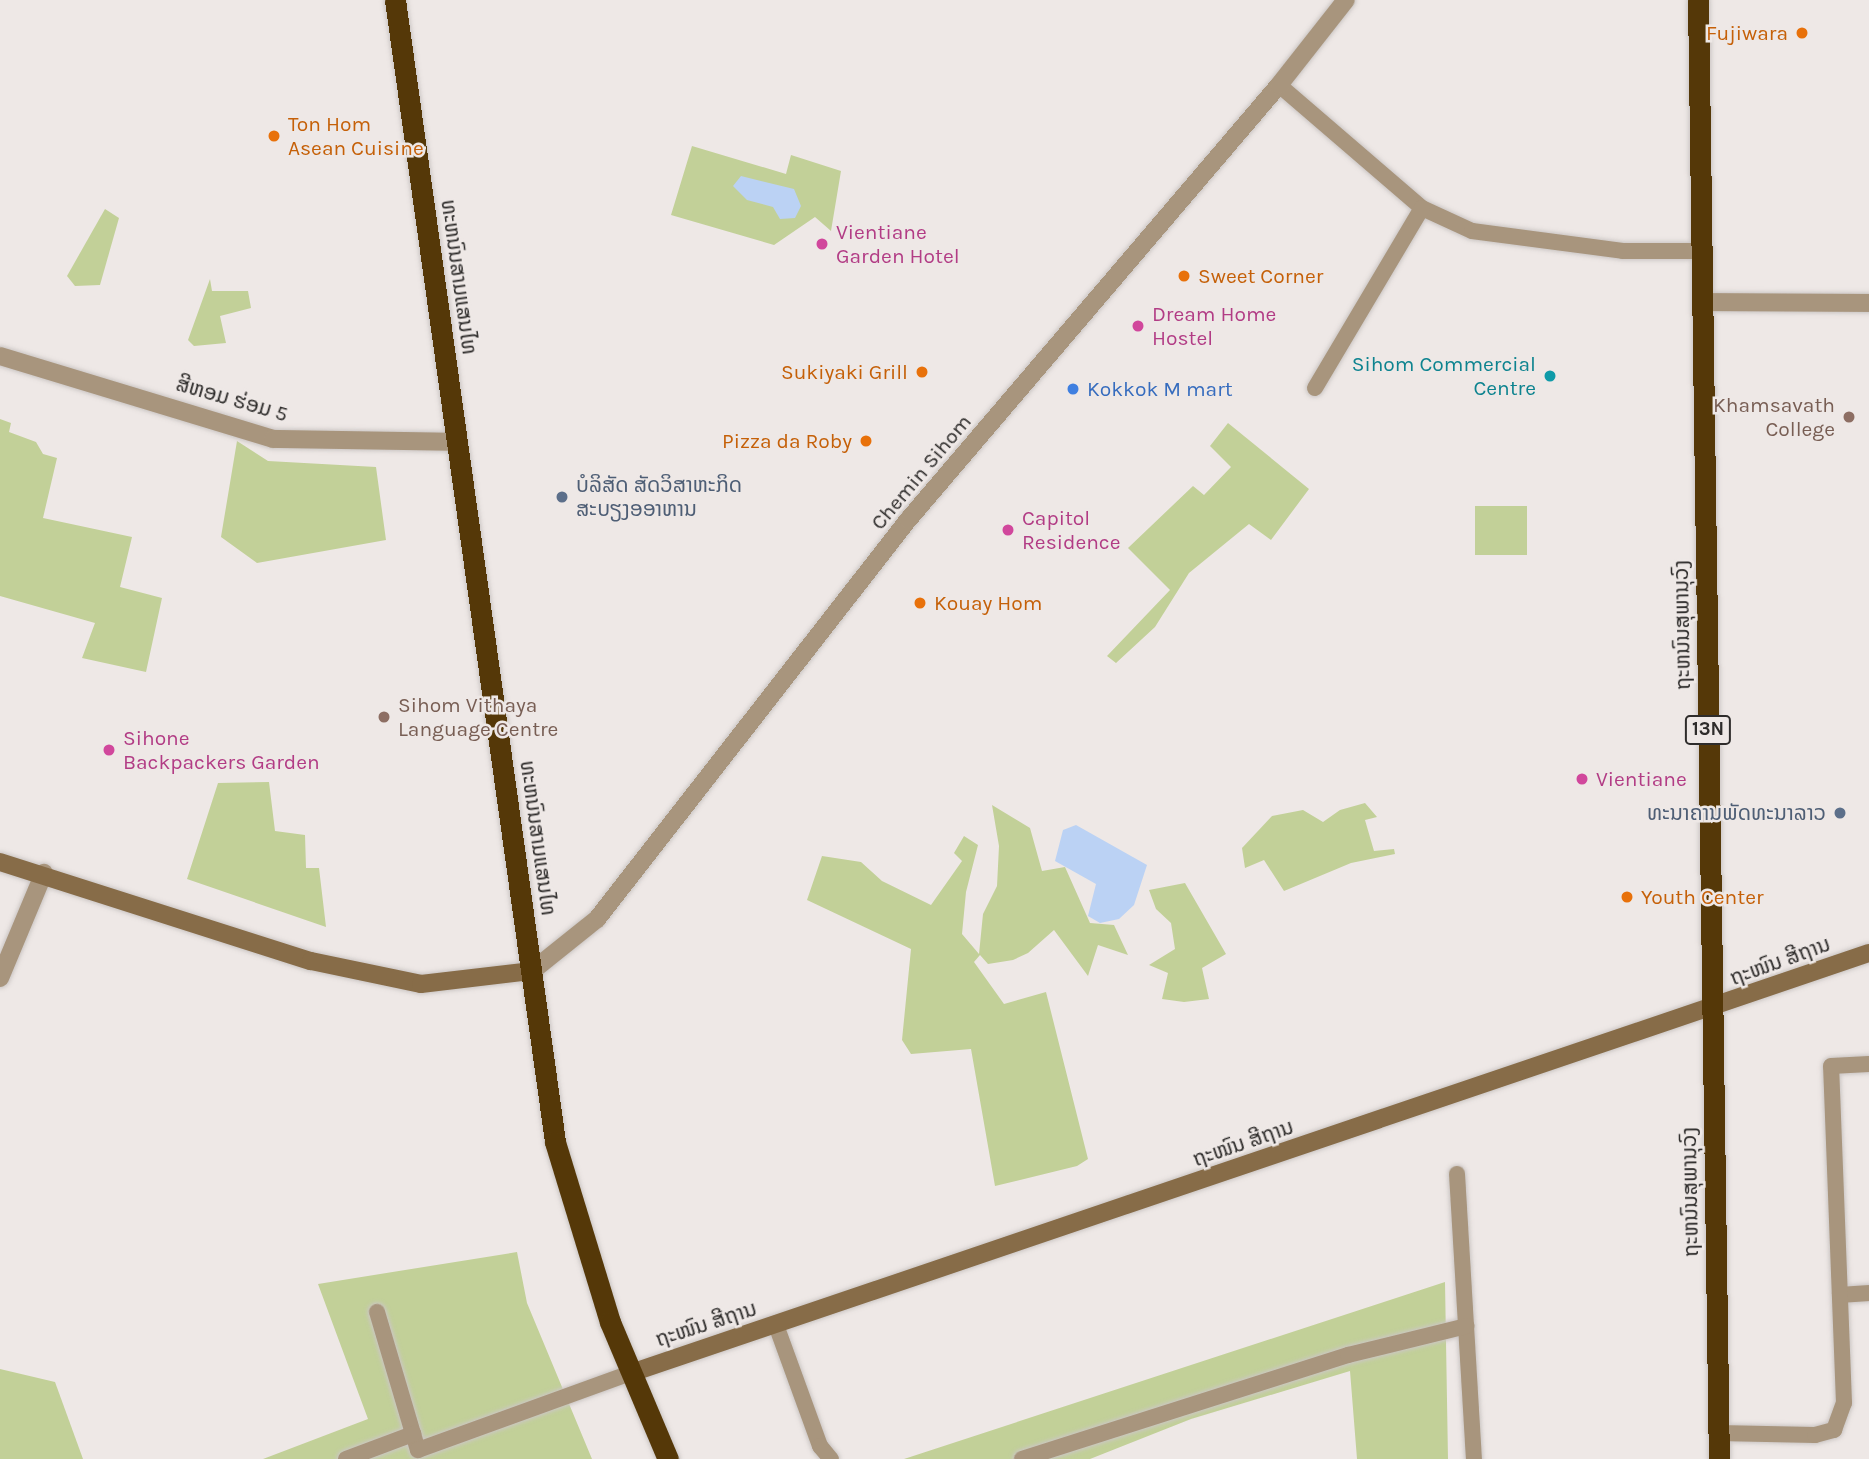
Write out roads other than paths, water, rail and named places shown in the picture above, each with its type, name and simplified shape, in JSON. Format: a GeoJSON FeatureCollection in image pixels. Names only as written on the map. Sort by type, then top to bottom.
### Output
{"type":"FeatureCollection","features":[{"type":"Feature","properties":{"kind":"highway","name":"ທະຫນົນສາມແສນໄທ"},"geometry":{"type":"LineString","coordinates":[[395,0],[555,1142],[610,1322],[668,1459]]}},
{"type":"Feature","properties":{"kind":"highway","name":"ຖະຫນົນສຸພານຸວົງ"},"geometry":{"type":"LineString","coordinates":[[1698,0],[1719,1459]]}},
{"type":"Feature","properties":{"kind":"street","name":"Chemin Sihom"},"geometry":{"type":"LineString","coordinates":[[532,971],[597,919],[908,520],[1279,85],[1346,0]]}},
{"type":"Feature","properties":{"kind":"street"},"geometry":{"type":"LineString","coordinates":[[1702,302],[1869,303]]}},
{"type":"Feature","properties":{"kind":"street","name":"ສີຫອມ ຮ່ອມ 5"},"geometry":{"type":"LineString","coordinates":[[0,356],[273,439],[457,442]]}},
{"type":"Feature","properties":{"kind":"street"},"geometry":{"type":"LineString","coordinates":[[0,862],[44,873],[311,961],[421,984],[532,971]]}},
{"type":"Feature","properties":{"kind":"street"},"geometry":{"type":"LineString","coordinates":[[0,978],[44,873]]}},
{"type":"Feature","properties":{"kind":"street","name":"ຖະໜົນ ສີຖານ"},"geometry":{"type":"LineString","coordinates":[[631,1373],[1712,1009],[1869,953]]}},
{"type":"Feature","properties":{"kind":"lane"},"geometry":{"type":"LineString","coordinates":[[1279,85],[1422,208],[1472,231],[1623,251],[1701,251]]}},
{"type":"Feature","properties":{"kind":"lane"},"geometry":{"type":"LineString","coordinates":[[1315,388],[1422,208]]}},
{"type":"Feature","properties":{"kind":"lane"},"geometry":{"type":"LineString","coordinates":[[1718,1433],[1815,1435],[1834,1430],[1844,1403],[1831,1066],[1869,1064]]}},
{"type":"Feature","properties":{"kind":"lane"},"geometry":{"type":"LineString","coordinates":[[1457,1174],[1474,1459]]}},
{"type":"Feature","properties":{"kind":"lane"},"geometry":{"type":"LineString","coordinates":[[1840,1295],[1869,1293]]}},
{"type":"Feature","properties":{"kind":"lane"},"geometry":{"type":"LineString","coordinates":[[377,1312],[418,1450],[631,1373]]}},
{"type":"Feature","properties":{"kind":"lane"},"geometry":{"type":"LineString","coordinates":[[776,1325],[820,1446],[831,1459]]}},
{"type":"Feature","properties":{"kind":"lane"},"geometry":{"type":"LineString","coordinates":[[1023,1459],[1348,1355],[1466,1326]]}},
{"type":"Feature","properties":{"kind":"lane"},"geometry":{"type":"LineString","coordinates":[[346,1459],[413,1434]]}},
{"type":"Feature","properties":{"kind":"water"},"geometry":{"type":"Polygon","coordinates":[[[741,176],[794,189],[801,206],[795,218],[780,219],[773,207],[747,200],[733,186],[741,176]]]}},
{"type":"Feature","properties":{"kind":"water"},"geometry":{"type":"Polygon","coordinates":[[[1076,825],[1147,865],[1134,905],[1119,919],[1100,923],[1088,916],[1096,884],[1055,861],[1063,830],[1076,825]]]}},
{"type":"Feature","properties":{"kind":"place","name":"Fujiwara"},"geometry":{"type":"Point","coordinates":[1802,33]}},
{"type":"Feature","properties":{"kind":"place","name":"Ton Hom Asean Cuisine"},"geometry":{"type":"Point","coordinates":[274,136]}},
{"type":"Feature","properties":{"kind":"place","name":"Vientiane Garden Hotel"},"geometry":{"type":"Point","coordinates":[822,244]}},
{"type":"Feature","properties":{"kind":"place","name":"Sweet Corner"},"geometry":{"type":"Point","coordinates":[1184,276]}},
{"type":"Feature","properties":{"kind":"place","name":"Dream Home Hostel"},"geometry":{"type":"Point","coordinates":[1138,326]}},
{"type":"Feature","properties":{"kind":"place","name":"Sukiyaki Grill"},"geometry":{"type":"Point","coordinates":[922,372]}},
{"type":"Feature","properties":{"kind":"place","name":"Sihom Commercial Centre"},"geometry":{"type":"Point","coordinates":[1550,376]}},
{"type":"Feature","properties":{"kind":"place","name":"Kokkok M mart"},"geometry":{"type":"Point","coordinates":[1073,389]}},
{"type":"Feature","properties":{"kind":"place","name":"Khamsavath College"},"geometry":{"type":"Point","coordinates":[1849,417]}},
{"type":"Feature","properties":{"kind":"place","name":"Pizza da Roby"},"geometry":{"type":"Point","coordinates":[866,441]}},
{"type":"Feature","properties":{"kind":"place","name":"ບໍລິສັດ ສັດວິສາຫະກິດ ສະບຽງອອາຫານ"},"geometry":{"type":"Point","coordinates":[562,497]}},
{"type":"Feature","properties":{"kind":"place","name":"Capitol Residence"},"geometry":{"type":"Point","coordinates":[1008,530]}},
{"type":"Feature","properties":{"kind":"place","name":"Kouay Hom"},"geometry":{"type":"Point","coordinates":[920,603]}},
{"type":"Feature","properties":{"kind":"place","name":"Sihom Vithaya Language Centre"},"geometry":{"type":"Point","coordinates":[384,717]}},
{"type":"Feature","properties":{"kind":"place","name":"Sihone Backpackers Garden"},"geometry":{"type":"Point","coordinates":[109,750]}},
{"type":"Feature","properties":{"kind":"place","name":"Vientiane"},"geometry":{"type":"Point","coordinates":[1582,779]}},
{"type":"Feature","properties":{"kind":"place","name":"ທະນາຄານພັດທະນາລາວ"},"geometry":{"type":"Point","coordinates":[1840,813]}},
{"type":"Feature","properties":{"kind":"place","name":"Youth Center"},"geometry":{"type":"Point","coordinates":[1627,897]}}]}
